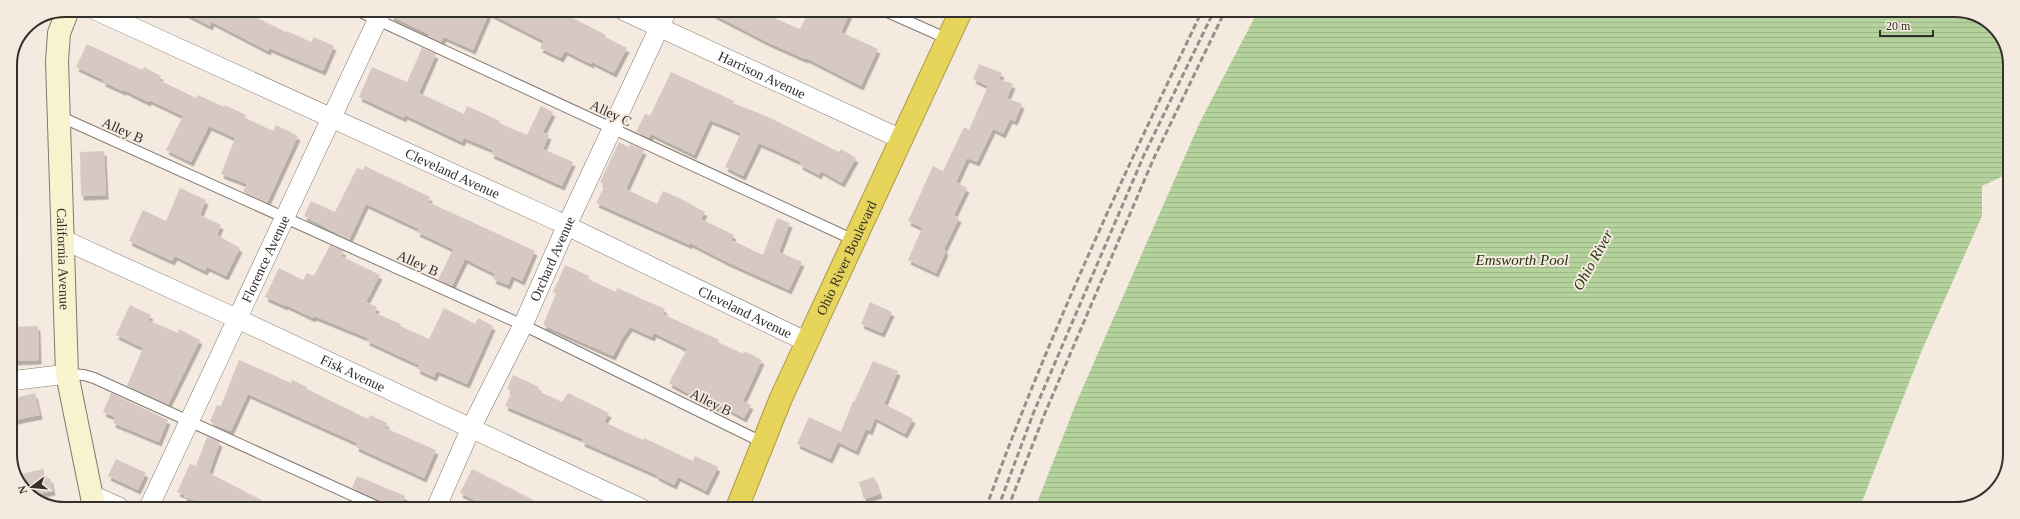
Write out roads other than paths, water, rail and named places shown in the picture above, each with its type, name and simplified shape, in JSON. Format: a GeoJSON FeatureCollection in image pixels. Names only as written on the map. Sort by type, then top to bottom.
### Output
{"type":"FeatureCollection","features":[{"type":"Feature","properties":{"kind":"highway","name":"Ohio River Boulevard"},"geometry":{"type":"LineString","coordinates":[[738,502],[762,442],[957,17]]}},
{"type":"Feature","properties":{"kind":"street","name":"California Avenue"},"geometry":{"type":"LineString","coordinates":[[65,17],[59,33],[57,61],[64,240],[67,374],[93,501]]}},
{"type":"Feature","properties":{"kind":"street","name":"Cleveland Avenue"},"geometry":{"type":"LineString","coordinates":[[111,17],[332,117],[566,226],[808,342]]}},
{"type":"Feature","properties":{"kind":"street","name":"Florence Avenue"},"geometry":{"type":"LineString","coordinates":[[151,502],[286,219],[379,17]]}},
{"type":"Feature","properties":{"kind":"street","name":"Orchard Avenue"},"geometry":{"type":"LineString","coordinates":[[439,502],[471,428],[523,326],[566,226],[663,19]]}},
{"type":"Feature","properties":{"kind":"street","name":"Harrison Avenue"},"geometry":{"type":"LineString","coordinates":[[663,19],[901,139]]}},
{"type":"Feature","properties":{"kind":"street","name":"Fisk Avenue"},"geometry":{"type":"LineString","coordinates":[[64,240],[238,319],[628,502]]}},
{"type":"Feature","properties":{"kind":"street"},"geometry":{"type":"LineString","coordinates":[[17,380],[67,374]]}},
{"type":"Feature","properties":{"kind":"lane","name":"Alley C"},"geometry":{"type":"LineString","coordinates":[[384,17],[612,128],[854,240]]}},
{"type":"Feature","properties":{"kind":"lane"},"geometry":{"type":"LineString","coordinates":[[898,17],[948,39]]}},
{"type":"Feature","properties":{"kind":"lane","name":"Alley B"},"geometry":{"type":"LineString","coordinates":[[60,116],[523,326],[762,442]]}},
{"type":"Feature","properties":{"kind":"lane"},"geometry":{"type":"LineString","coordinates":[[67,374],[84,375],[94,378],[365,502]]}},
{"type":"Feature","properties":{"kind":"water","name":"Emsworth Pool"},"geometry":{"type":"Polygon","coordinates":[[[1255,17],[1954,17],[1964,18],[1979,23],[1984,27],[1997,41],[2003,62],[2003,176],[1982,186],[1982,216],[1922,350],[1862,502],[1037,502],[1077,401],[1200,122],[1255,17]]]}},
{"type":"Feature","properties":{"kind":"railway"},"geometry":{"type":"LineString","coordinates":[[988,502],[1061,319],[1115,195],[1199,17]]}},
{"type":"Feature","properties":{"kind":"railway"},"geometry":{"type":"LineString","coordinates":[[1000,502],[1033,414],[1144,155],[1211,17]]}},
{"type":"Feature","properties":{"kind":"railway"},"geometry":{"type":"LineString","coordinates":[[1010,502],[1045,413],[1153,160],[1222,17]]}},
{"type":"Feature","properties":{"kind":"water label","name":"Ohio River"},"geometry":{"type":"Point","coordinates":[1593,260]}}]}
